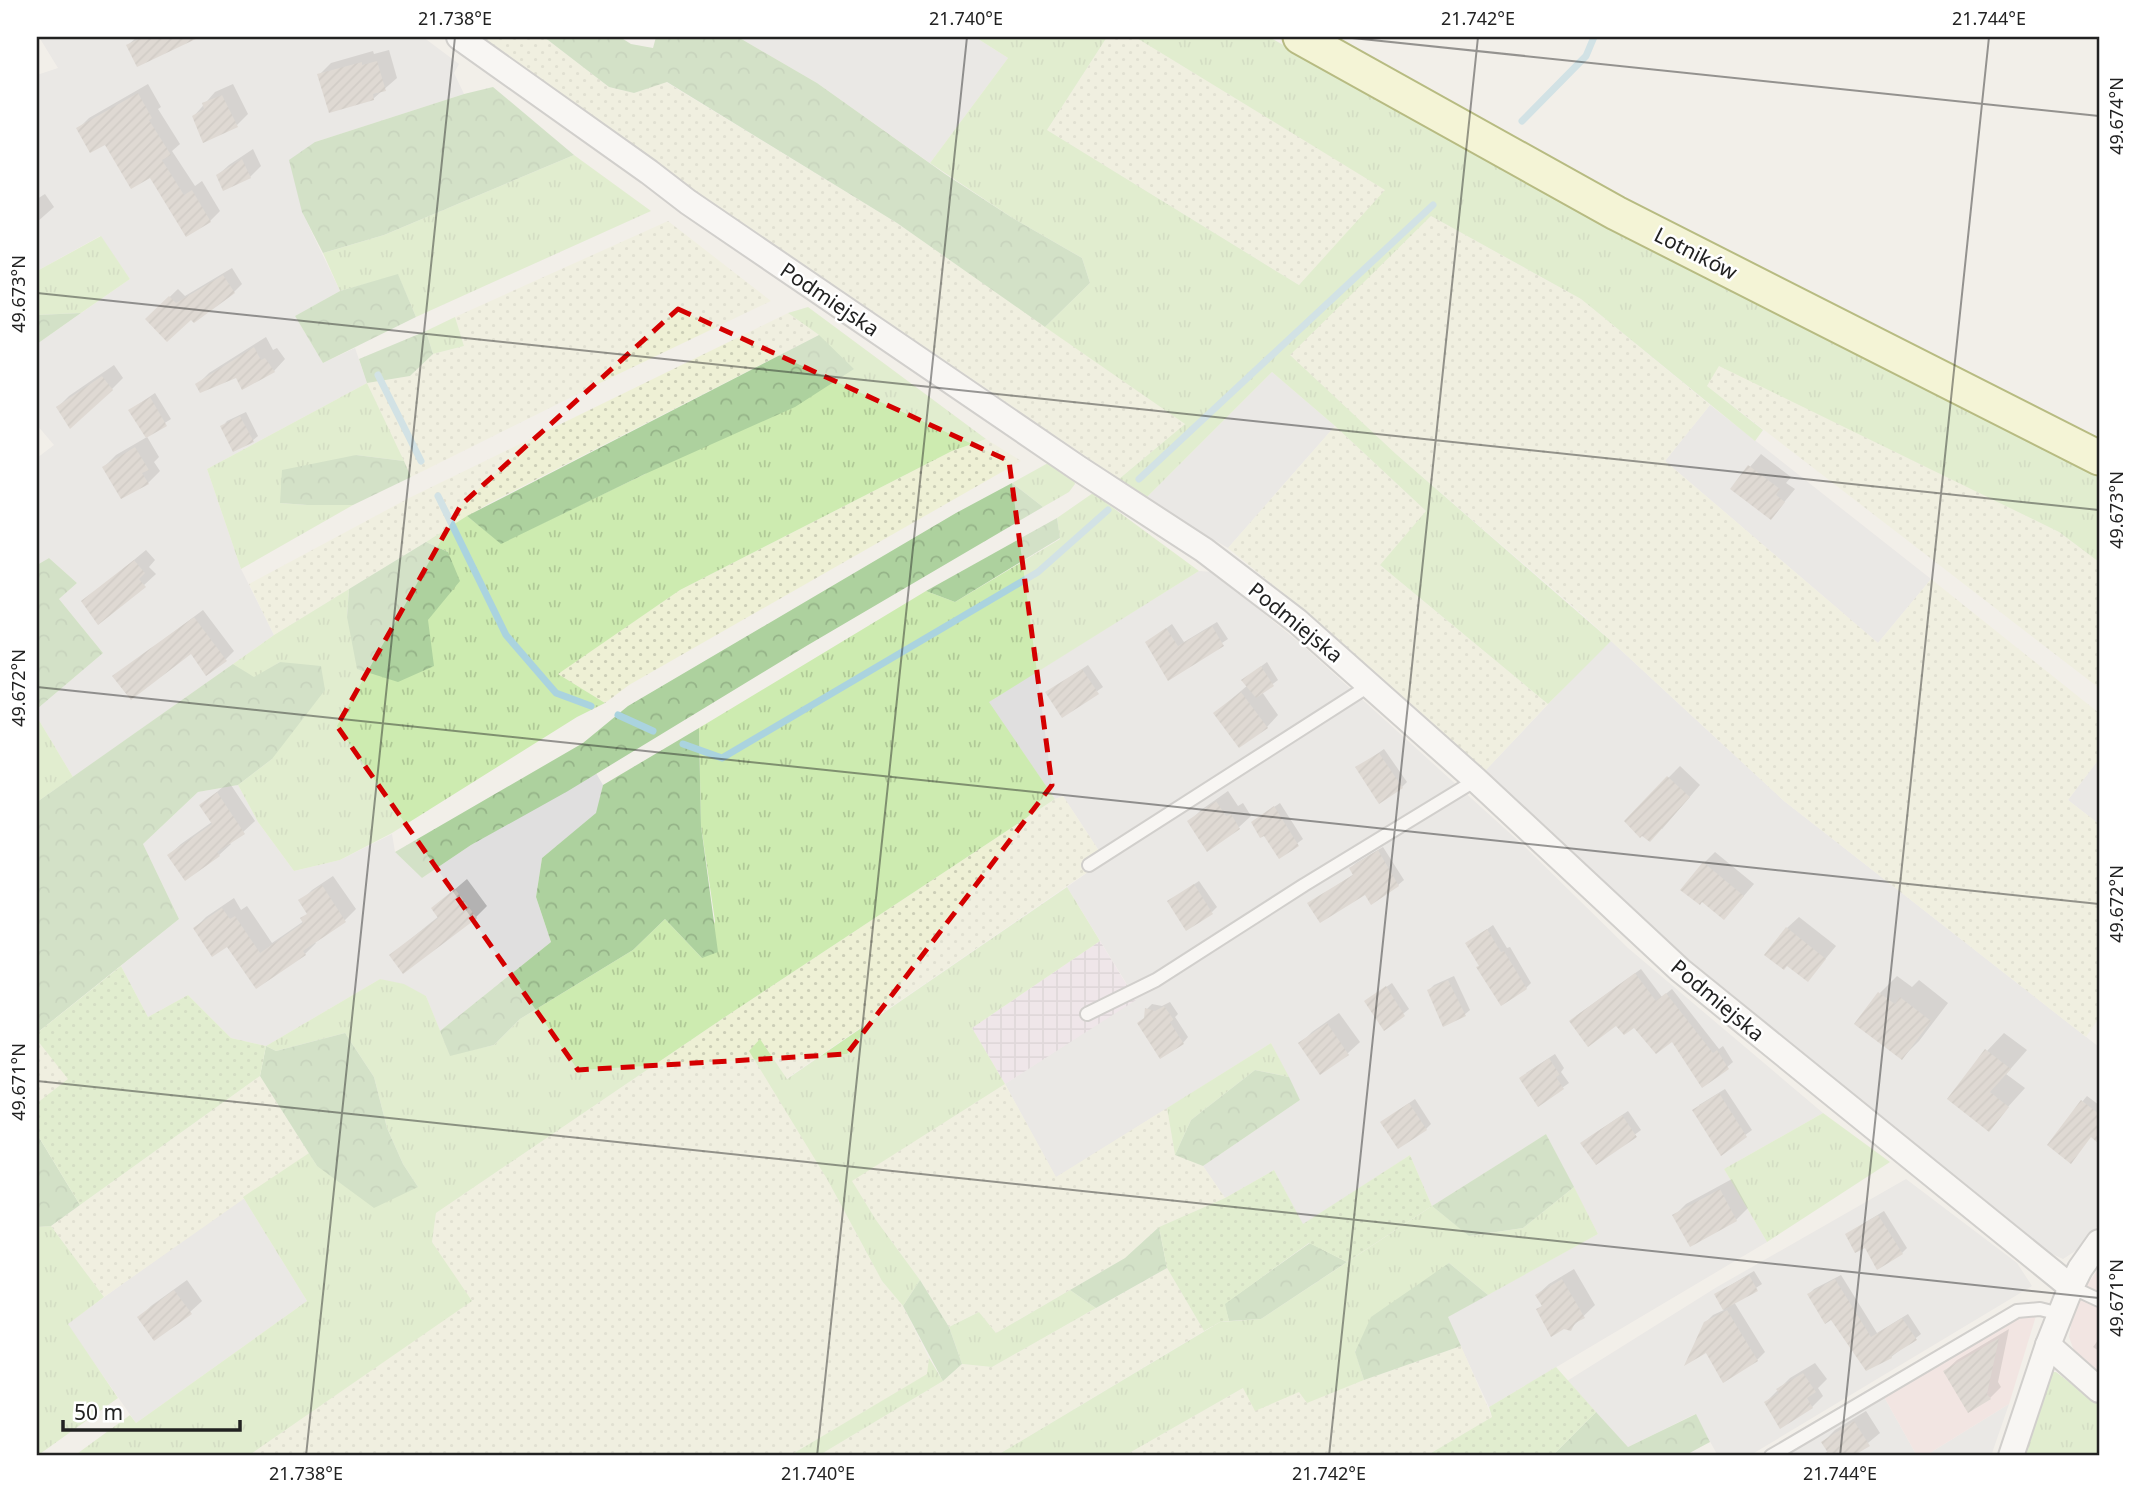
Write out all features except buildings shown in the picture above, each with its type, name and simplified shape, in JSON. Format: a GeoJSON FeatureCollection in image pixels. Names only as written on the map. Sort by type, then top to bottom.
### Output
{"type":"FeatureCollection","features":[{"type":"Feature","properties":{"kind":"street","name":"Podmiejska"},"geometry":{"type":"LineString","coordinates":[[459,37],[688,202],[1078,468],[1204,550],[1297,621],[1476,780],[1680,971],[2071,1287]]}},
{"type":"Feature","properties":{"kind":"street","name":"Lotników"},"geometry":{"type":"LineString","coordinates":[[1300,37],[1616,213],[2099,458]]}},
{"type":"Feature","properties":{"kind":"street"},"geometry":{"type":"LineString","coordinates":[[2011,1456],[2071,1287],[2099,1242]]}},
{"type":"Feature","properties":{"kind":"street"},"geometry":{"type":"LineString","coordinates":[[2049,1345],[2099,1390]]}},
{"type":"Feature","properties":{"kind":"lane"},"geometry":{"type":"LineString","coordinates":[[1089,864],[1370,685]]}},
{"type":"Feature","properties":{"kind":"lane"},"geometry":{"type":"LineString","coordinates":[[1087,1014],[1156,980],[1304,885],[1476,780]]}},
{"type":"Feature","properties":{"kind":"lane"},"geometry":{"type":"LineString","coordinates":[[2071,1287],[2099,1300]]}},
{"type":"Feature","properties":{"kind":"lane"},"geometry":{"type":"LineString","coordinates":[[1771,1456],[2017,1311],[2040,1308],[2060,1314]]}},
{"type":"Feature","properties":{"kind":"highlighted area"},"geometry":{"type":"Polygon","coordinates":[[[678,309],[1009,461],[1052,785],[847,1054],[578,1070],[337,726],[461,505],[678,309]]]}},
{"type":"Feature","properties":{"kind":"shaded area"},"geometry":{"type":"Polygon","coordinates":[[[39,37],[423,37],[459,64],[454,73],[464,94],[315,142],[302,212],[340,291],[295,316],[323,363],[355,348],[367,383],[207,469],[241,569],[274,635],[73,777],[37,717],[37,709],[103,653],[59,599],[77,583],[49,558],[37,565],[37,458],[54,445],[37,425],[37,344],[130,279],[100,236],[37,271],[37,75],[58,68],[39,37]]]}},
{"type":"Feature","properties":{"kind":"shaded area"},"geometry":{"type":"Polygon","coordinates":[[[738,37],[975,37],[1008,58],[930,163],[817,83],[738,37]]]}},
{"type":"Feature","properties":{"kind":"shaded area"},"geometry":{"type":"Polygon","coordinates":[[[1272,372],[1335,426],[1228,548],[1145,499],[1272,372]]]}},
{"type":"Feature","properties":{"kind":"shaded area"},"geometry":{"type":"Polygon","coordinates":[[[1710,405],[1931,579],[1878,643],[1665,461],[1710,405]]]}},
{"type":"Feature","properties":{"kind":"shaded area"},"geometry":{"type":"Polygon","coordinates":[[[1199,571],[1213,572],[1301,644],[1525,847],[1628,948],[1823,1113],[1724,1169],[1767,1242],[1489,1407],[1447,1317],[1598,1234],[1546,1134],[1432,1206],[1410,1155],[1303,1225],[1274,1170],[1225,1198],[1203,1166],[1300,1100],[1271,1043],[1056,1178],[1005,1084],[1136,999],[1067,887],[1105,860],[1063,796],[1055,799],[988,702],[1199,571]]]}},
{"type":"Feature","properties":{"kind":"shaded area"},"geometry":{"type":"Polygon","coordinates":[[[1611,641],[1784,801],[2099,1047],[2099,1224],[2083,1246],[2063,1259],[2048,1252],[1969,1192],[1796,1052],[1645,924],[1485,771],[1611,641]]]}},
{"type":"Feature","properties":{"kind":"shaded area"},"geometry":{"type":"Polygon","coordinates":[[[2099,759],[2099,824],[2068,800],[2099,759]]]}},
{"type":"Feature","properties":{"kind":"shaded area"},"geometry":{"type":"Polygon","coordinates":[[[596,773],[603,785],[597,813],[542,858],[536,897],[551,942],[440,1031],[426,996],[380,979],[266,1046],[231,1038],[188,995],[148,1017],[121,966],[179,919],[143,844],[198,792],[238,785],[258,822],[294,871],[340,860],[392,834],[395,852],[422,878],[471,845],[596,773]]]}},
{"type":"Feature","properties":{"kind":"shaded area"},"geometry":{"type":"Polygon","coordinates":[[[1100,941],[1136,1000],[1005,1084],[972,1028],[1100,941]]]}},
{"type":"Feature","properties":{"kind":"shaded area"},"geometry":{"type":"Polygon","coordinates":[[[1906,1179],[2017,1263],[2032,1286],[1749,1456],[1718,1456],[1695,1414],[1628,1447],[1567,1381],[1717,1287],[1906,1179]]]}},
{"type":"Feature","properties":{"kind":"shaded area"},"geometry":{"type":"Polygon","coordinates":[[[243,1197],[307,1301],[136,1423],[67,1324],[243,1197]]]}},
{"type":"Feature","properties":{"kind":"shaded area"},"geometry":{"type":"Polygon","coordinates":[[[2098,1269],[2099,1376],[2077,1359],[2069,1337],[2075,1303],[2098,1269]]]}},
{"type":"Feature","properties":{"kind":"shaded area"},"geometry":{"type":"Polygon","coordinates":[[[2018,1315],[2036,1316],[2009,1404],[1925,1456],[1917,1456],[1883,1395],[2018,1315]]]}},
{"type":"Feature","properties":{"kind":"shaded area"},"geometry":{"type":"Polygon","coordinates":[[[1883,1395],[1917,1456],[1780,1456],[1883,1395]]]}},
{"type":"Feature","properties":{"kind":"shaded area"},"geometry":{"type":"Polygon","coordinates":[[[2009,1404],[1991,1456],[1925,1456],[2009,1404]]]}},
{"type":"Feature","properties":{"kind":"green space"},"geometry":{"type":"Polygon","coordinates":[[[473,37],[544,37],[609,87],[634,93],[666,82],[897,223],[1185,424],[1119,479],[473,37]]]}},
{"type":"Feature","properties":{"kind":"green space"},"geometry":{"type":"Polygon","coordinates":[[[544,37],[620,37],[631,44],[653,48],[656,37],[738,37],[817,83],[945,174],[1011,217],[1082,258],[1090,283],[1045,327],[897,223],[667,82],[634,93],[609,87],[544,37]]]}},
{"type":"Feature","properties":{"kind":"green space"},"geometry":{"type":"Polygon","coordinates":[[[975,37],[1107,37],[1047,130],[1299,285],[1385,190],[1135,37],[1269,37],[1349,82],[2099,473],[2099,562],[2059,532],[1719,366],[1707,386],[1763,430],[1755,441],[1581,299],[1431,216],[1290,355],[1396,454],[1611,641],[1548,704],[1380,565],[1426,511],[1335,426],[1272,372],[1145,499],[1119,479],[1185,424],[1045,327],[1090,283],[1082,258],[1011,217],[930,163],[1008,58],[975,37]]]}},
{"type":"Feature","properties":{"kind":"green space"},"geometry":{"type":"Polygon","coordinates":[[[1107,37],[1135,37],[1386,190],[1299,285],[1047,130],[1107,37]]]}},
{"type":"Feature","properties":{"kind":"green space"},"geometry":{"type":"Polygon","coordinates":[[[493,87],[574,155],[384,235],[323,253],[302,212],[289,160],[315,142],[493,87]]]}},
{"type":"Feature","properties":{"kind":"green space"},"geometry":{"type":"Polygon","coordinates":[[[574,155],[651,211],[416,317],[398,275],[340,291],[323,253],[384,235],[574,155]]]}},
{"type":"Feature","properties":{"kind":"green space"},"geometry":{"type":"Polygon","coordinates":[[[1431,216],[1581,299],[1710,405],[1665,461],[1878,643],[1931,579],[2099,713],[2099,759],[2068,800],[2099,824],[2099,1018],[2086,1037],[1784,801],[1584,616],[1396,454],[1289,355],[1431,216]]]}},
{"type":"Feature","properties":{"kind":"green space"},"geometry":{"type":"Polygon","coordinates":[[[668,221],[771,301],[411,477],[367,383],[410,376],[433,354],[464,346],[455,317],[668,221]]]}},
{"type":"Feature","properties":{"kind":"green space"},"geometry":{"type":"Polygon","coordinates":[[[101,236],[130,279],[81,313],[37,315],[37,271],[101,236]]]}},
{"type":"Feature","properties":{"kind":"green space"},"geometry":{"type":"Polygon","coordinates":[[[398,274],[416,317],[323,363],[295,316],[340,291],[398,274]]]}},
{"type":"Feature","properties":{"kind":"green space"},"geometry":{"type":"Polygon","coordinates":[[[808,307],[986,439],[952,451],[680,590],[558,674],[605,703],[577,717],[392,833],[340,860],[294,871],[258,822],[238,785],[272,759],[280,662],[254,678],[233,664],[349,589],[347,617],[428,620],[448,552],[426,542],[467,516],[501,543],[645,474],[819,335],[788,313],[808,307]]]}},
{"type":"Feature","properties":{"kind":"green space"},"geometry":{"type":"Polygon","coordinates":[[[81,313],[37,344],[37,315],[81,313]]]}},
{"type":"Feature","properties":{"kind":"green space"},"geometry":{"type":"Polygon","coordinates":[[[788,313],[819,335],[488,504],[274,635],[249,584],[409,498],[788,313]]]}},
{"type":"Feature","properties":{"kind":"green space"},"geometry":{"type":"Polygon","coordinates":[[[455,317],[464,346],[433,354],[426,331],[455,317]]]}},
{"type":"Feature","properties":{"kind":"green space"},"geometry":{"type":"Polygon","coordinates":[[[426,331],[433,354],[410,376],[367,383],[359,359],[426,331]]]}},
{"type":"Feature","properties":{"kind":"green space"},"geometry":{"type":"Polygon","coordinates":[[[819,335],[854,369],[795,407],[645,474],[501,544],[467,516],[819,335]]]}},
{"type":"Feature","properties":{"kind":"green space"},"geometry":{"type":"Polygon","coordinates":[[[1719,365],[2059,532],[2099,562],[2099,688],[1707,386],[1719,365]]]}},
{"type":"Feature","properties":{"kind":"green space"},"geometry":{"type":"Polygon","coordinates":[[[367,383],[404,461],[356,455],[280,503],[353,505],[241,569],[207,469],[367,383]]]}},
{"type":"Feature","properties":{"kind":"green space"},"geometry":{"type":"Polygon","coordinates":[[[1335,426],[1426,511],[1381,566],[1548,704],[1485,771],[1330,632],[1228,548],[1335,426]]]}},
{"type":"Feature","properties":{"kind":"green space"},"geometry":{"type":"Polygon","coordinates":[[[986,439],[1021,461],[629,685],[605,703],[557,674],[680,590],[952,451],[986,439]]]}},
{"type":"Feature","properties":{"kind":"green space"},"geometry":{"type":"Polygon","coordinates":[[[356,455],[404,461],[411,477],[353,505],[280,503],[282,470],[356,455]]]}},
{"type":"Feature","properties":{"kind":"green space"},"geometry":{"type":"Polygon","coordinates":[[[1048,463],[1073,478],[1075,484],[1069,492],[1043,507],[1012,483],[1048,463]]]}},
{"type":"Feature","properties":{"kind":"green space"},"geometry":{"type":"Polygon","coordinates":[[[1012,483],[1043,507],[808,645],[568,791],[471,845],[422,878],[395,852],[583,743],[628,706],[956,513],[1012,483]]]}},
{"type":"Feature","properties":{"kind":"green space"},"geometry":{"type":"Polygon","coordinates":[[[1093,493],[1199,571],[989,702],[1055,799],[722,1019],[436,1213],[432,1242],[472,1301],[248,1456],[74,1456],[130,1415],[136,1423],[307,1301],[243,1197],[309,1153],[317,1166],[418,1187],[403,1164],[387,1128],[374,1077],[345,1033],[276,1051],[266,1046],[380,979],[404,984],[426,996],[450,1055],[494,1045],[520,1019],[633,950],[665,919],[702,958],[715,921],[701,826],[699,728],[926,591],[955,602],[1060,539],[1057,518],[1093,493]]]}},
{"type":"Feature","properties":{"kind":"green space"},"geometry":{"type":"Polygon","coordinates":[[[1057,518],[1060,538],[955,602],[926,591],[1057,518]]]}},
{"type":"Feature","properties":{"kind":"green space"},"geometry":{"type":"Polygon","coordinates":[[[426,542],[448,552],[460,581],[428,620],[434,666],[398,682],[357,669],[347,617],[349,589],[426,542]]]}},
{"type":"Feature","properties":{"kind":"green space"},"geometry":{"type":"Polygon","coordinates":[[[49,558],[77,583],[59,599],[103,653],[37,709],[37,565],[49,558]]]}},
{"type":"Feature","properties":{"kind":"green space"},"geometry":{"type":"Polygon","coordinates":[[[280,662],[321,666],[325,690],[272,759],[238,785],[198,792],[143,844],[179,919],[37,1033],[37,802],[233,664],[254,677],[280,662]]]}},
{"type":"Feature","properties":{"kind":"green space"},"geometry":{"type":"Polygon","coordinates":[[[37,717],[73,777],[37,802],[37,717]]]}},
{"type":"Feature","properties":{"kind":"green space"},"geometry":{"type":"Polygon","coordinates":[[[699,728],[701,826],[718,952],[702,958],[665,919],[633,950],[520,1019],[494,1045],[450,1056],[440,1031],[551,942],[536,897],[542,858],[596,813],[603,785],[699,728]]]}},
{"type":"Feature","properties":{"kind":"green space"},"geometry":{"type":"Polygon","coordinates":[[[1063,796],[1105,860],[786,1079],[760,1040],[827,1179],[882,1281],[903,1306],[929,1358],[928,1374],[789,1456],[248,1456],[471,1301],[432,1242],[436,1213],[722,1019],[1063,796]]]}},
{"type":"Feature","properties":{"kind":"green space"},"geometry":{"type":"Polygon","coordinates":[[[1067,887],[1100,941],[972,1028],[1005,1084],[852,1181],[876,1220],[920,1280],[903,1306],[882,1281],[827,1179],[749,1051],[760,1039],[787,1079],[1067,887]]]}},
{"type":"Feature","properties":{"kind":"green space"},"geometry":{"type":"Polygon","coordinates":[[[121,966],[148,1017],[188,995],[231,1038],[266,1046],[260,1076],[80,1205],[37,1134],[37,1103],[68,1079],[37,1040],[37,1033],[121,966]]]}},
{"type":"Feature","properties":{"kind":"green space"},"geometry":{"type":"Polygon","coordinates":[[[345,1033],[374,1077],[387,1128],[403,1164],[418,1187],[374,1208],[317,1166],[260,1076],[266,1046],[276,1051],[345,1033]]]}},
{"type":"Feature","properties":{"kind":"green space"},"geometry":{"type":"Polygon","coordinates":[[[37,1040],[69,1079],[37,1103],[37,1040]]]}},
{"type":"Feature","properties":{"kind":"green space"},"geometry":{"type":"Polygon","coordinates":[[[1271,1043],[1289,1077],[1255,1070],[1191,1120],[1175,1155],[1167,1108],[1271,1043]]]}},
{"type":"Feature","properties":{"kind":"green space"},"geometry":{"type":"Polygon","coordinates":[[[1255,1070],[1289,1077],[1300,1100],[1203,1166],[1175,1155],[1191,1120],[1255,1070]]]}},
{"type":"Feature","properties":{"kind":"green space"},"geometry":{"type":"Polygon","coordinates":[[[260,1076],[309,1153],[104,1297],[51,1226],[260,1076]]]}},
{"type":"Feature","properties":{"kind":"green space"},"geometry":{"type":"Polygon","coordinates":[[[1005,1084],[1056,1177],[1167,1108],[1175,1154],[1203,1166],[1225,1198],[1159,1227],[1125,1258],[996,1333],[979,1312],[949,1327],[920,1280],[851,1181],[1005,1084]]]}},
{"type":"Feature","properties":{"kind":"green space"},"geometry":{"type":"Polygon","coordinates":[[[1823,1113],[1890,1162],[1767,1242],[1724,1169],[1823,1113]]]}},
{"type":"Feature","properties":{"kind":"green space"},"geometry":{"type":"Polygon","coordinates":[[[37,1134],[80,1205],[51,1226],[37,1227],[37,1134]]]}},
{"type":"Feature","properties":{"kind":"green space"},"geometry":{"type":"Polygon","coordinates":[[[1546,1134],[1574,1187],[1523,1228],[1469,1236],[1432,1206],[1546,1134]]]}},
{"type":"Feature","properties":{"kind":"green space"},"geometry":{"type":"Polygon","coordinates":[[[1410,1155],[1432,1206],[1347,1262],[1309,1243],[1225,1304],[1229,1321],[1220,1322],[1204,1331],[1167,1268],[1159,1227],[1225,1198],[1274,1170],[1303,1224],[1410,1155]]]}},
{"type":"Feature","properties":{"kind":"green space"},"geometry":{"type":"Polygon","coordinates":[[[1574,1187],[1598,1234],[1488,1295],[1449,1263],[1355,1351],[1364,1380],[1307,1403],[1299,1392],[1255,1411],[1243,1388],[1124,1456],[996,1456],[1220,1322],[1261,1319],[1432,1206],[1470,1236],[1523,1228],[1574,1187]]]}},
{"type":"Feature","properties":{"kind":"green space"},"geometry":{"type":"Polygon","coordinates":[[[51,1226],[104,1297],[68,1324],[118,1398],[37,1456],[37,1227],[51,1226]]]}},
{"type":"Feature","properties":{"kind":"green space"},"geometry":{"type":"Polygon","coordinates":[[[1159,1227],[1167,1268],[1096,1308],[1070,1290],[1125,1258],[1159,1227]]]}},
{"type":"Feature","properties":{"kind":"green space"},"geometry":{"type":"Polygon","coordinates":[[[1310,1243],[1347,1262],[1261,1319],[1229,1321],[1224,1304],[1310,1243]]]}},
{"type":"Feature","properties":{"kind":"green space"},"geometry":{"type":"Polygon","coordinates":[[[1449,1263],[1488,1295],[1448,1317],[1461,1346],[1364,1380],[1355,1352],[1371,1317],[1449,1263]]]}},
{"type":"Feature","properties":{"kind":"green space"},"geometry":{"type":"Polygon","coordinates":[[[1167,1268],[1204,1331],[996,1456],[818,1456],[943,1381],[962,1364],[992,1367],[1167,1268]]]}},
{"type":"Feature","properties":{"kind":"green space"},"geometry":{"type":"Polygon","coordinates":[[[920,1280],[949,1327],[962,1364],[943,1381],[903,1306],[920,1280]]]}},
{"type":"Feature","properties":{"kind":"green space"},"geometry":{"type":"Polygon","coordinates":[[[1070,1290],[1096,1308],[992,1367],[962,1364],[949,1327],[979,1312],[996,1333],[1070,1290]]]}},
{"type":"Feature","properties":{"kind":"green space"},"geometry":{"type":"Polygon","coordinates":[[[1461,1346],[1492,1417],[1426,1456],[1124,1456],[1243,1388],[1300,1391],[1308,1402],[1461,1346]]]}},
{"type":"Feature","properties":{"kind":"green space"},"geometry":{"type":"Polygon","coordinates":[[[929,1358],[943,1381],[818,1456],[789,1456],[927,1374],[929,1358]]]}},
{"type":"Feature","properties":{"kind":"green space"},"geometry":{"type":"Polygon","coordinates":[[[1556,1367],[1596,1412],[1552,1456],[1426,1456],[1492,1417],[1489,1407],[1556,1367]]]}},
{"type":"Feature","properties":{"kind":"green space"},"geometry":{"type":"Polygon","coordinates":[[[2046,1372],[2056,1372],[2099,1405],[2099,1456],[2020,1456],[2046,1372]]]}},
{"type":"Feature","properties":{"kind":"green space"},"geometry":{"type":"Polygon","coordinates":[[[1596,1412],[1628,1447],[1696,1414],[1710,1442],[1684,1456],[1552,1456],[1596,1412]]]}},
{"type":"Feature","properties":{"kind":"waterway"},"geometry":{"type":"LineString","coordinates":[[1522,121],[1586,56],[1594,37]]}},
{"type":"Feature","properties":{"kind":"waterway"},"geometry":{"type":"LineString","coordinates":[[1139,479],[1433,205]]}},
{"type":"Feature","properties":{"kind":"waterway"},"geometry":{"type":"LineString","coordinates":[[378,375],[421,461]]}},
{"type":"Feature","properties":{"kind":"waterway"},"geometry":{"type":"LineString","coordinates":[[438,496],[506,635],[556,693],[591,706]]}},
{"type":"Feature","properties":{"kind":"waterway"},"geometry":{"type":"LineString","coordinates":[[683,744],[722,758],[1038,572],[1108,510]]}},
{"type":"Feature","properties":{"kind":"waterway"},"geometry":{"type":"LineString","coordinates":[[618,715],[653,731]]}}]}
